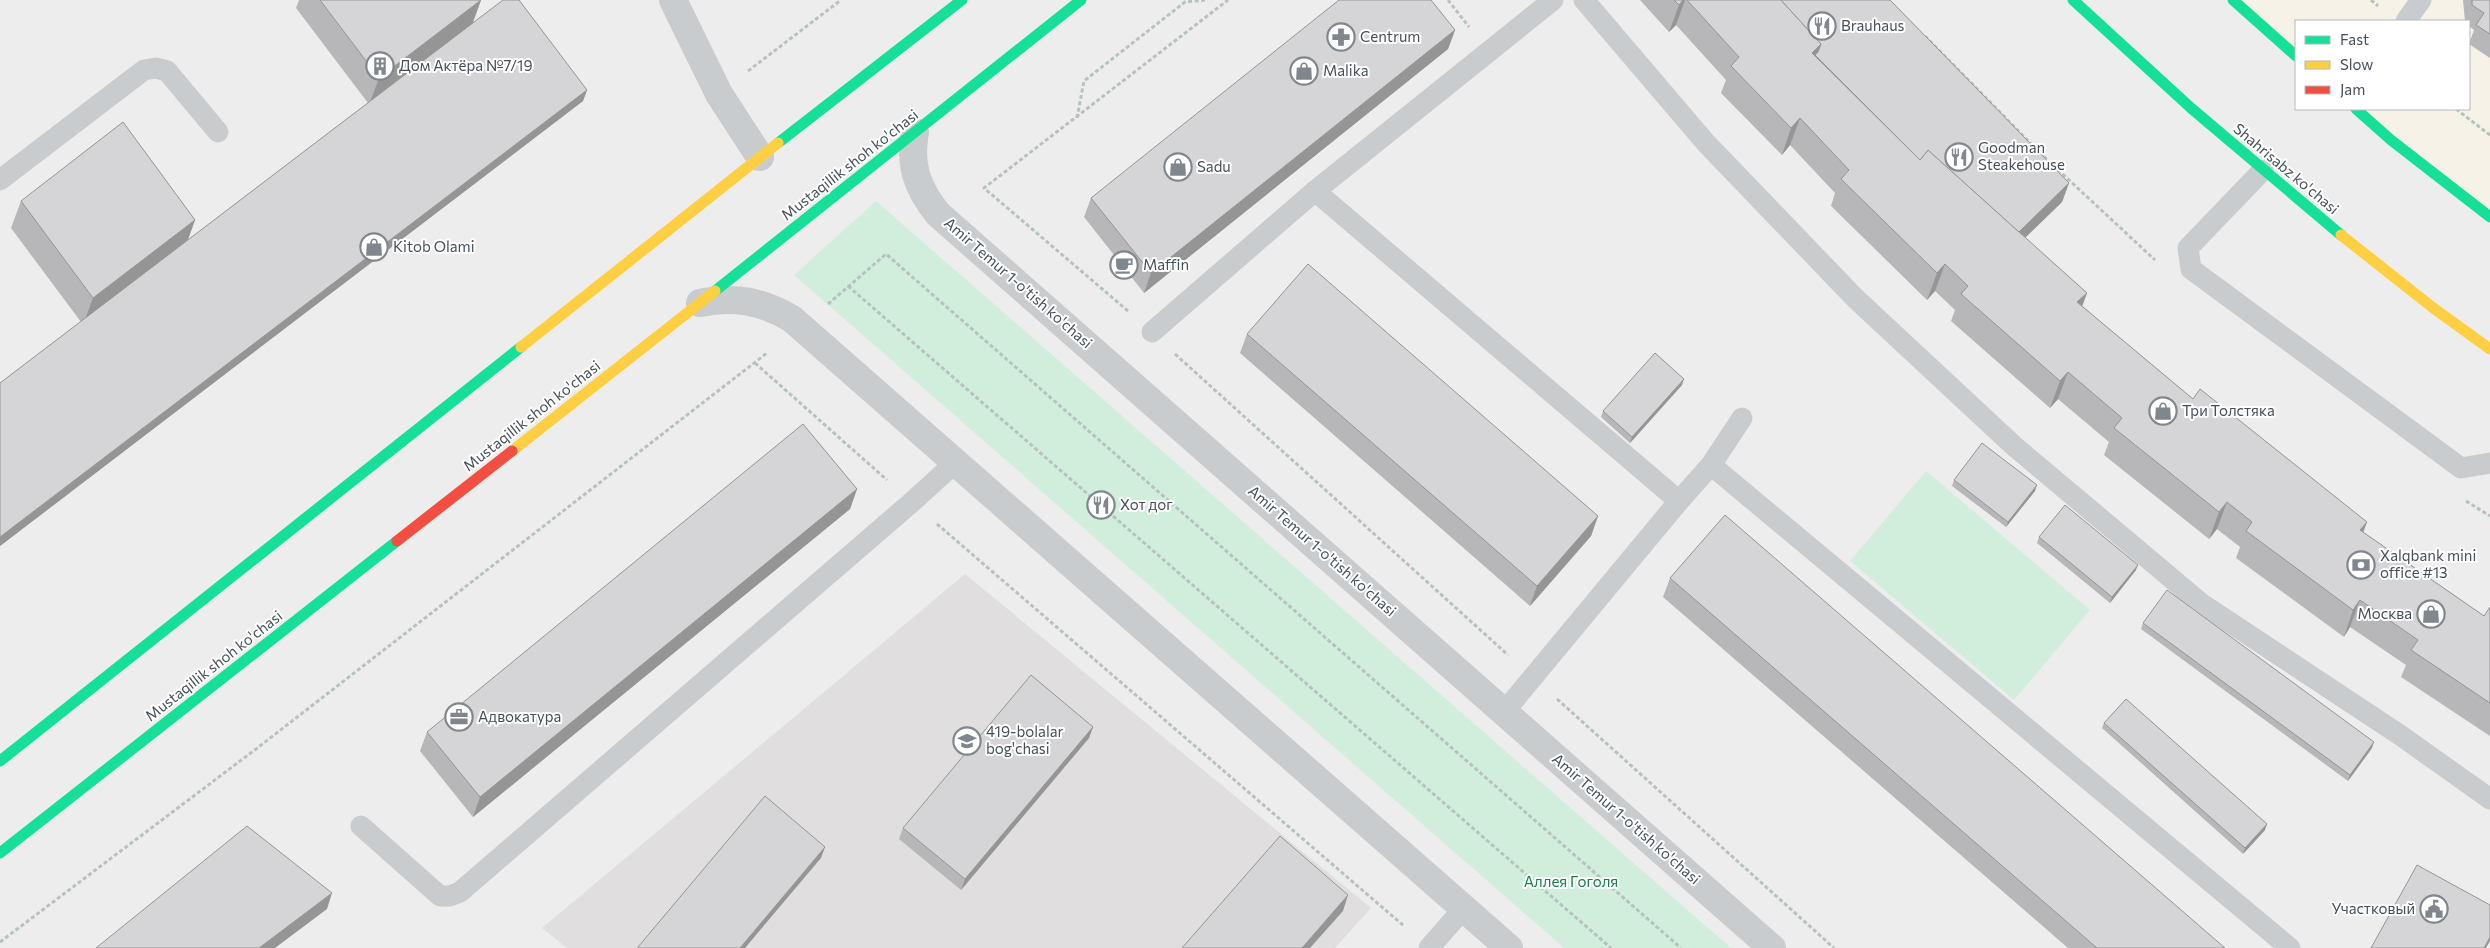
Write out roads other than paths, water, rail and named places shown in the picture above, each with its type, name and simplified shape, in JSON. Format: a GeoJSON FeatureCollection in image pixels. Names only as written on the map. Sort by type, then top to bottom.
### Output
{"type":"FeatureCollection","features":[{"type":"Feature","properties":{"kind":"main road"},"geometry":{"type":"LineString","coordinates":[[0,761],[760,157],[962,0]]}},
{"type":"Feature","properties":{"kind":"main road","name":"Mustaqillik shoh ko'chasi"},"geometry":{"type":"LineString","coordinates":[[0,853],[700,303],[1081,0]]}},
{"type":"Feature","properties":{"kind":"main road","name":"Shahrisabz ko'chasi"},"geometry":{"type":"LineString","coordinates":[[2072,0],[2263,170],[2394,278],[2490,349]]}},
{"type":"Feature","properties":{"kind":"main road"},"geometry":{"type":"LineString","coordinates":[[2233,0],[2295,55]]}},
{"type":"Feature","properties":{"kind":"main road"},"geometry":{"type":"LineString","coordinates":[[2357,110],[2391,140],[2490,217]]}},
{"type":"Feature","properties":{"kind":"street"},"geometry":{"type":"LineString","coordinates":[[673,0],[719,94],[760,157]]}},
{"type":"Feature","properties":{"kind":"street","name":"Amir Temur 1-o'tish ko'chasi"},"geometry":{"type":"LineString","coordinates":[[915,132],[912,154],[916,178],[925,198],[938,214],[1772,948]]}},
{"type":"Feature","properties":{"kind":"street"},"geometry":{"type":"LineString","coordinates":[[700,303],[730,298],[744,300],[770,308],[792,319],[1509,948]]}},
{"type":"Feature","properties":{"kind":"lane"},"geometry":{"type":"LineString","coordinates":[[1152,332],[1315,191],[1553,0]]}},
{"type":"Feature","properties":{"kind":"lane"},"geometry":{"type":"LineString","coordinates":[[1584,0],[1706,142],[1855,298],[2014,446],[2202,604],[2400,735],[2490,799]]}},
{"type":"Feature","properties":{"kind":"lane"},"geometry":{"type":"LineString","coordinates":[[2407,20],[2420,0]]}},
{"type":"Feature","properties":{"kind":"lane"},"geometry":{"type":"LineString","coordinates":[[0,180],[144,70],[156,68],[167,71],[218,132]]}},
{"type":"Feature","properties":{"kind":"lane"},"geometry":{"type":"LineString","coordinates":[[2263,170],[2188,248],[2192,269],[2460,468],[2490,464]]}},
{"type":"Feature","properties":{"kind":"lane"},"geometry":{"type":"LineString","coordinates":[[1315,191],[1679,501]]}},
{"type":"Feature","properties":{"kind":"lane"},"geometry":{"type":"LineString","coordinates":[[1504,712],[1711,465],[1742,418]]}},
{"type":"Feature","properties":{"kind":"lane"},"geometry":{"type":"LineString","coordinates":[[361,826],[440,896],[450,896],[460,892],[956,462]]}},
{"type":"Feature","properties":{"kind":"lane"},"geometry":{"type":"LineString","coordinates":[[1711,465],[2290,948]]}},
{"type":"Feature","properties":{"kind":"lane"},"geometry":{"type":"LineString","coordinates":[[1429,948],[1464,908]]}},
{"type":"Feature","properties":{"kind":"place","name":"Brauhaus"},"geometry":{"type":"Point","coordinates":[1822,26]}},
{"type":"Feature","properties":{"kind":"place","name":"Centrum"},"geometry":{"type":"Point","coordinates":[1341,37]}},
{"type":"Feature","properties":{"kind":"place","name":"Дом Актёра №7/19"},"geometry":{"type":"Point","coordinates":[380,66]}},
{"type":"Feature","properties":{"kind":"place","name":"Malika"},"geometry":{"type":"Point","coordinates":[1304,71]}},
{"type":"Feature","properties":{"kind":"place","name":"Goodman Steakehouse"},"geometry":{"type":"Point","coordinates":[1959,157]}},
{"type":"Feature","properties":{"kind":"place","name":"Sadu"},"geometry":{"type":"Point","coordinates":[1178,167]}},
{"type":"Feature","properties":{"kind":"place","name":"Kitob Olami"},"geometry":{"type":"Point","coordinates":[374,247]}},
{"type":"Feature","properties":{"kind":"place","name":"Maffin"},"geometry":{"type":"Point","coordinates":[1124,265]}},
{"type":"Feature","properties":{"kind":"place","name":"Три Толстяка"},"geometry":{"type":"Point","coordinates":[2163,411]}},
{"type":"Feature","properties":{"kind":"place","name":"Хот дог"},"geometry":{"type":"Point","coordinates":[1101,505]}},
{"type":"Feature","properties":{"kind":"place","name":"Xalqbank mini office #13"},"geometry":{"type":"Point","coordinates":[2361,565]}},
{"type":"Feature","properties":{"kind":"place","name":"Москва"},"geometry":{"type":"Point","coordinates":[2431,614]}},
{"type":"Feature","properties":{"kind":"place","name":"Адвокатура"},"geometry":{"type":"Point","coordinates":[459,717]}},
{"type":"Feature","properties":{"kind":"place","name":"419-bolalar bog'chasi"},"geometry":{"type":"Point","coordinates":[967,741]}},
{"type":"Feature","properties":{"kind":"place","name":"Участковый"},"geometry":{"type":"Point","coordinates":[2434,909]}},
{"type":"Feature","properties":{"kind":"park label","name":"Аллея Гоголя"},"geometry":{"type":"Point","coordinates":[1571,882]}}]}
